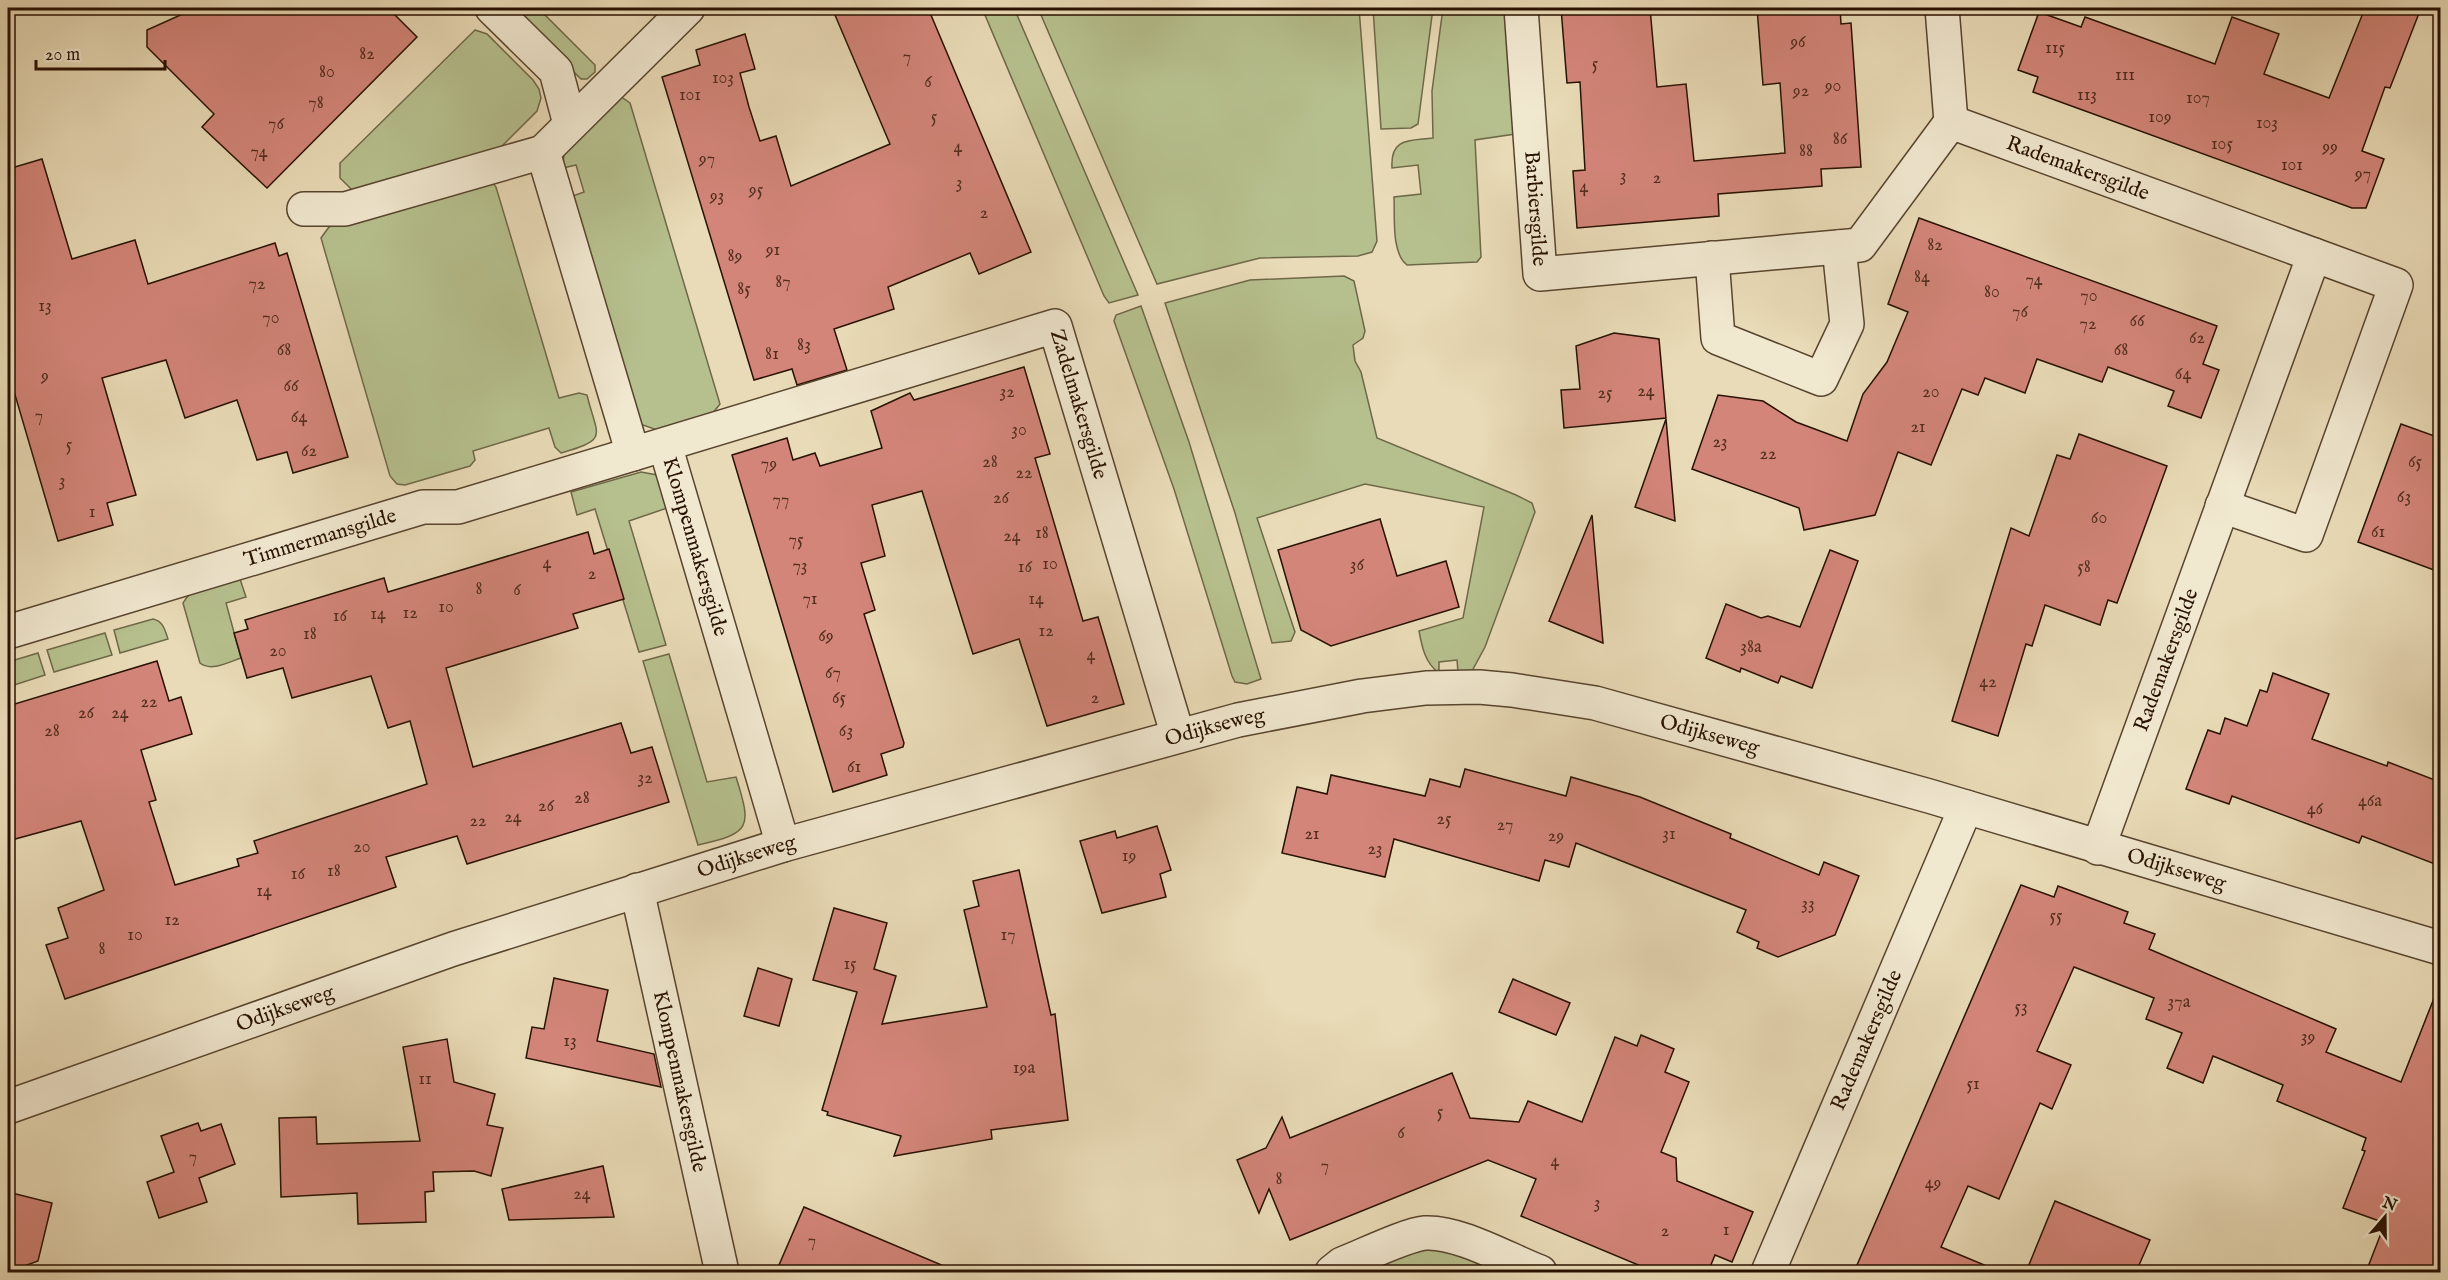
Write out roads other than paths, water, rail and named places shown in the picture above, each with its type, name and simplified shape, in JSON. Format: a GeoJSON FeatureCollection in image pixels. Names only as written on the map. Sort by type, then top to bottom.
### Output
{"type":"FeatureCollection","features":[{"type":"Feature","properties":{"kind":"street"},"geometry":{"type":"LineString","coordinates":[[492,8],[556,71],[570,124]]}},
{"type":"Feature","properties":{"kind":"street"},"geometry":{"type":"LineString","coordinates":[[304,208],[345,209],[543,152],[688,8]]}},
{"type":"Feature","properties":{"kind":"street","name":"Barbiersgilde"},"geometry":{"type":"LineString","coordinates":[[1521,8],[1540,274],[1860,245],[1951,123]]}},
{"type":"Feature","properties":{"kind":"street"},"geometry":{"type":"LineString","coordinates":[[1942,8],[1951,123]]}},
{"type":"Feature","properties":{"kind":"street","name":"Rademakersgilde"},"geometry":{"type":"LineString","coordinates":[[1951,123],[2396,285],[2306,535],[2222,506]]}},
{"type":"Feature","properties":{"kind":"street","name":"Klompenmakersgilde"},"geometry":{"type":"LineString","coordinates":[[543,152],[633,454],[664,445],[783,845]]}},
{"type":"Feature","properties":{"kind":"street"},"geometry":{"type":"LineString","coordinates":[[1712,258],[1718,338],[1821,379],[1847,324],[1839,247]]}},
{"type":"Feature","properties":{"kind":"street","name":"Rademakersgilde"},"geometry":{"type":"LineString","coordinates":[[2098,848],[2314,255]]}},
{"type":"Feature","properties":{"kind":"street","name":"Zadelmakersgilde"},"geometry":{"type":"LineString","coordinates":[[664,445],[1055,327],[1178,736]]}},
{"type":"Feature","properties":{"kind":"street","name":"Timmermansgilde"},"geometry":{"type":"LineString","coordinates":[[8,632],[423,507],[458,507],[633,454]]}},
{"type":"Feature","properties":{"kind":"street","name":"Odijkseweg"},"geometry":{"type":"LineString","coordinates":[[8,1107],[453,950],[783,845],[1238,720],[1362,696],[1453,687],[1512,690],[1595,704],[1966,807],[2440,948]]}},
{"type":"Feature","properties":{"kind":"street","name":"Rademakersgilde"},"geometry":{"type":"LineString","coordinates":[[1768,1272],[1966,807]]}},
{"type":"Feature","properties":{"kind":"street","name":"Klompenmakersgilde"},"geometry":{"type":"LineString","coordinates":[[637,890],[722,1272]]}},
{"type":"Feature","properties":{"kind":"street"},"geometry":{"type":"LineString","coordinates":[[1332,1272],[1342,1264],[1423,1233],[1440,1233],[1457,1238],[1540,1272]]}}]}
